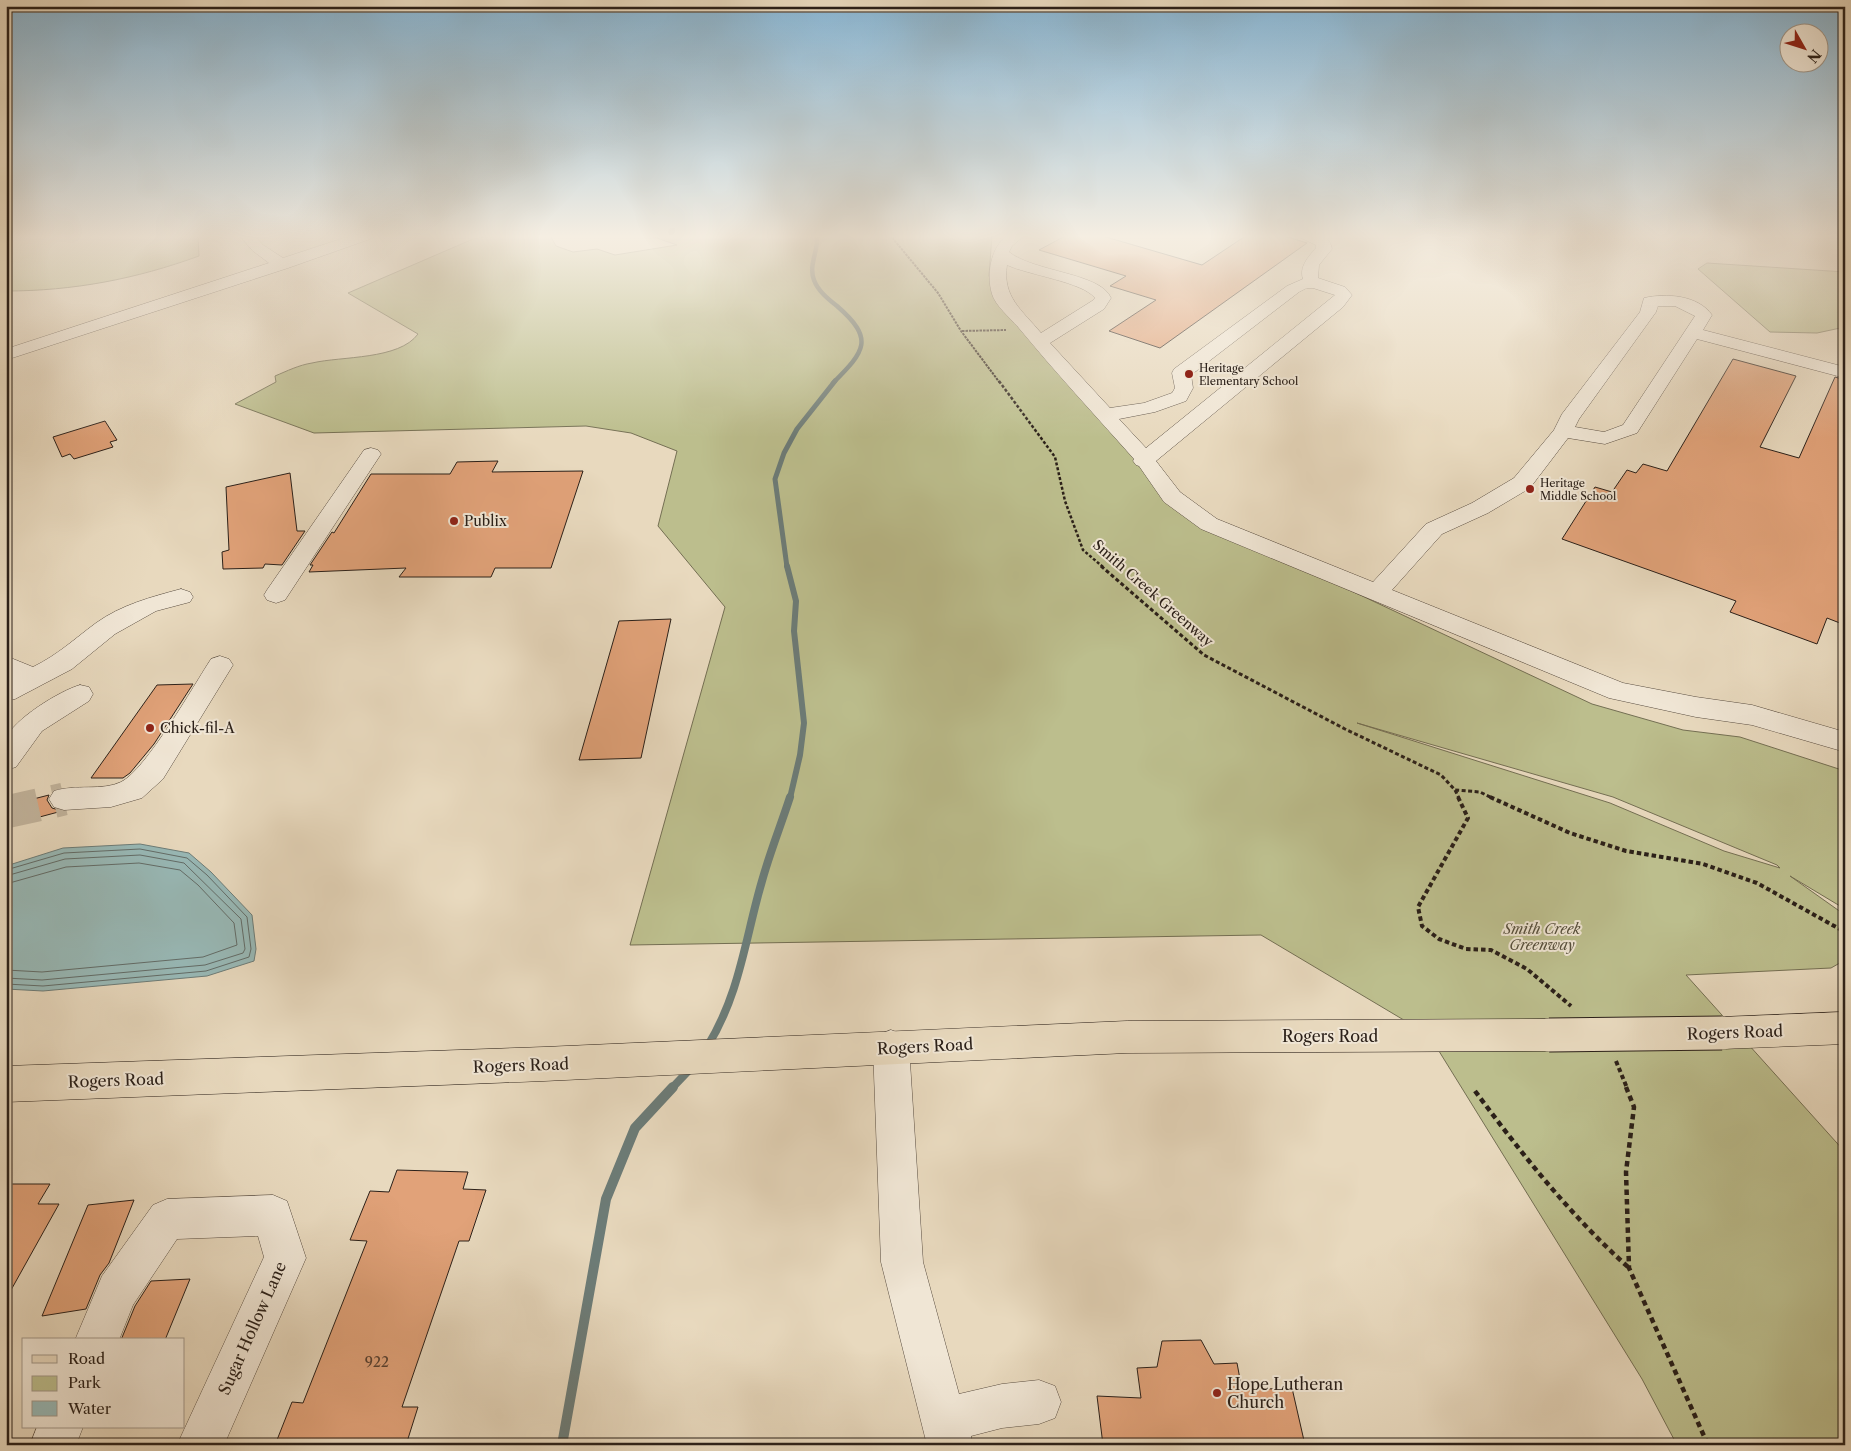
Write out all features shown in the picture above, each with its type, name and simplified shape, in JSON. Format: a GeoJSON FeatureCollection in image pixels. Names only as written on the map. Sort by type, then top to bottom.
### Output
{"type":"FeatureCollection","features":[{"type":"Feature","properties":{"kind":"main road","name":"Rogers Road"},"geometry":{"type":"LineString","coordinates":[[6,1084],[544,1064],[1127,1037],[1549,1035],[1845,1028]]}},
{"type":"Feature","properties":{"kind":"street"},"geometry":{"type":"LineString","coordinates":[[6,355],[166,303]]}},
{"type":"Feature","properties":{"kind":"street"},"geometry":{"type":"LineString","coordinates":[[1007,303],[1034,336],[1142,456],[1143,461],[1172,497],[1209,524],[1618,691],[1696,707],[1752,715],[1845,742]]}},
{"type":"Feature","properties":{"kind":"street"},"geometry":{"type":"LineString","coordinates":[[1034,336],[1100,303]]}},
{"type":"Feature","properties":{"kind":"street"},"geometry":{"type":"LineString","coordinates":[[1105,415],[1148,408],[1179,397],[1184,388],[1180,373],[1277,303]]}},
{"type":"Feature","properties":{"kind":"street"},"geometry":{"type":"LineString","coordinates":[[1143,461],[1335,303]]}},
{"type":"Feature","properties":{"kind":"street"},"geometry":{"type":"LineString","coordinates":[[1377,592],[1434,529],[1480,508],[1522,483],[1563,431],[1569,418],[1648,312],[1650,303]]}},
{"type":"Feature","properties":{"kind":"street"},"geometry":{"type":"LineString","coordinates":[[1563,431],[1605,438],[1630,429],[1704,315],[1689,304],[1684,303]]}},
{"type":"Feature","properties":{"kind":"street"},"geometry":{"type":"LineString","coordinates":[[1694,333],[1845,373]]}},
{"type":"Feature","properties":{"kind":"street"},"geometry":{"type":"LineString","coordinates":[[276,595],[371,454]]}},
{"type":"Feature","properties":{"kind":"street"},"geometry":{"type":"LineString","coordinates":[[6,692],[63,663],[106,628],[148,605],[181,597]]}},
{"type":"Feature","properties":{"kind":"street"},"geometry":{"type":"LineString","coordinates":[[6,665],[21,673],[35,677]]}},
{"type":"Feature","properties":{"kind":"street"},"geometry":{"type":"LineString","coordinates":[[64,804],[111,796],[132,790],[153,771],[220,665]]}},
{"type":"Feature","properties":{"kind":"street"},"geometry":{"type":"LineString","coordinates":[[6,760],[32,724],[80,694]]}},
{"type":"Feature","properties":{"kind":"street"},"geometry":{"type":"LineString","coordinates":[[891,1047],[902,1262],[947,1432],[1002,1406],[1039,1402]]}},
{"type":"Feature","properties":{"kind":"street","name":"Sugar Hollow Lane"},"geometry":{"type":"LineString","coordinates":[[98,1338],[117,1291],[167,1219],[273,1215],[285,1258],[200,1445]]}},
{"type":"Feature","properties":{"kind":"street"},"geometry":{"type":"LineString","coordinates":[[53,1445],[60,1428]]}},
{"type":"Feature","properties":{"kind":"path","name":"Smith Creek Greenway"},"geometry":{"type":"LineString","coordinates":[[944,303],[961,331],[1055,457],[1065,501],[1083,550],[1204,655],[1345,729],[1441,775],[1455,790],[1468,818],[1418,907],[1422,926],[1439,939],[1466,949],[1491,950],[1527,969]]}},
{"type":"Feature","properties":{"kind":"path"},"geometry":{"type":"LineString","coordinates":[[961,331],[1034,336]]}},
{"type":"Feature","properties":{"kind":"path"},"geometry":{"type":"LineString","coordinates":[[1455,790],[1480,792],[1570,834],[1626,851],[1704,864],[1765,888],[1845,932]]}},
{"type":"Feature","properties":{"kind":"path"},"geometry":{"type":"LineString","coordinates":[[1474,1091],[1558,1198],[1597,1241],[1628,1268]]}},
{"type":"Feature","properties":{"kind":"path"},"geometry":{"type":"LineString","coordinates":[[1634,1107],[1626,1172],[1628,1268],[1708,1445]]}},
{"type":"Feature","properties":{"kind":"green space"},"geometry":{"type":"Polygon","coordinates":[[[365,303],[1006,303],[1039,342],[1209,524],[1592,704],[1683,730],[1740,737],[1845,771],[1845,909],[1790,876],[1845,915],[1845,960],[1831,968],[1686,975],[1845,1152],[1845,1445],[1677,1445],[1642,1379],[1429,1035],[1261,935],[630,945],[725,607],[658,526],[677,451],[631,433],[586,426],[314,433],[235,404],[276,382],[275,376],[298,367],[324,361],[384,353],[398,349],[418,334],[365,303]],[[1357,723],[1610,803],[1724,851],[1780,868],[1777,865],[1613,797],[1357,723]]]}},
{"type":"Feature","properties":{"kind":"green space"},"geometry":{"type":"Polygon","coordinates":[[[1737,303],[1845,303],[1845,327],[1817,333],[1770,332],[1737,303]]]}},
{"type":"Feature","properties":{"kind":"water"},"geometry":{"type":"Polygon","coordinates":[[[140,844],[189,853],[211,872],[252,915],[256,949],[254,961],[207,976],[43,991],[6,989],[6,866],[63,848],[140,844]]]}},
{"type":"Feature","properties":{"kind":"building"},"geometry":{"type":"Polygon","coordinates":[[[1152,303],[1223,303],[1160,348],[1109,331],[1152,303]]]}},
{"type":"Feature","properties":{"kind":"building"},"geometry":{"type":"Polygon","coordinates":[[[1733,359],[1796,376],[1760,447],[1799,458],[1835,377],[1845,380],[1845,625],[1827,618],[1817,644],[1730,612],[1736,601],[1562,539],[1595,487],[1612,492],[1627,470],[1636,473],[1643,464],[1667,471],[1733,359]]]}},
{"type":"Feature","properties":{"kind":"building"},"geometry":{"type":"Polygon","coordinates":[[[105,421],[117,440],[110,442],[113,447],[74,459],[70,454],[62,457],[53,437],[105,421]]]}},
{"type":"Feature","properties":{"kind":"building","name":"Publix"},"geometry":{"type":"Polygon","coordinates":[[[498,461],[492,472],[583,471],[551,568],[495,568],[491,577],[399,577],[406,568],[309,572],[313,565],[310,565],[332,532],[334,533],[371,474],[450,474],[457,462],[498,461]]]}},
{"type":"Feature","properties":{"kind":"building"},"geometry":{"type":"Polygon","coordinates":[[[290,473],[297,531],[305,531],[282,565],[265,564],[263,568],[223,569],[222,552],[229,550],[226,487],[290,473]]]}},
{"type":"Feature","properties":{"kind":"building"},"geometry":{"type":"Polygon","coordinates":[[[671,619],[641,758],[579,760],[619,621],[671,619]]]}},
{"type":"Feature","properties":{"kind":"building","name":"Chick-fil-A"},"geometry":{"type":"Polygon","coordinates":[[[193,684],[154,744],[130,773],[123,778],[91,778],[157,685],[193,684]]]}},
{"type":"Feature","properties":{"kind":"building"},"geometry":{"type":"Polygon","coordinates":[[[49,795],[47,800],[52,808],[62,811],[6,826],[6,806],[49,795]]]}},
{"type":"Feature","properties":{"kind":"building"},"geometry":{"type":"Polygon","coordinates":[[[397,1170],[468,1172],[463,1189],[486,1190],[469,1241],[459,1241],[402,1407],[418,1407],[406,1445],[275,1445],[292,1402],[303,1403],[367,1241],[350,1240],[370,1191],[389,1192],[397,1170]]]}},
{"type":"Feature","properties":{"kind":"building"},"geometry":{"type":"Polygon","coordinates":[[[6,1184],[50,1184],[38,1204],[59,1204],[6,1299],[6,1184]]]}},
{"type":"Feature","properties":{"kind":"building"},"geometry":{"type":"Polygon","coordinates":[[[134,1200],[109,1263],[100,1275],[86,1309],[42,1316],[88,1205],[134,1200]]]}},
{"type":"Feature","properties":{"kind":"building"},"geometry":{"type":"Polygon","coordinates":[[[190,1279],[166,1338],[122,1338],[135,1306],[151,1281],[190,1279]]]}},
{"type":"Feature","properties":{"kind":"building","name":"Hope Lutheran Church"},"geometry":{"type":"Polygon","coordinates":[[[1201,1340],[1214,1364],[1237,1363],[1242,1390],[1292,1388],[1305,1445],[1103,1445],[1097,1396],[1141,1398],[1137,1368],[1157,1367],[1162,1341],[1201,1340]]]}},
{"type":"Feature","properties":{"kind":"waterway"},"geometry":{"type":"LineString","coordinates":[[833,303],[849,317],[861,336],[861,345],[858,353],[835,381]]}},
{"type":"Feature","properties":{"kind":"waterway"},"geometry":{"type":"LineString","coordinates":[[787,567],[775,479],[784,453],[797,429],[835,381]]}},
{"type":"Feature","properties":{"kind":"waterway"},"geometry":{"type":"LineString","coordinates":[[787,566],[796,601],[794,631],[804,723],[800,755],[790,798]]}},
{"type":"Feature","properties":{"kind":"waterway"},"geometry":{"type":"LineString","coordinates":[[707,1047],[727,1007],[741,966],[765,870],[790,797]]}},
{"type":"Feature","properties":{"kind":"waterway"},"geometry":{"type":"LineString","coordinates":[[672,1088],[692,1067]]}},
{"type":"Feature","properties":{"kind":"waterway"},"geometry":{"type":"LineString","coordinates":[[562,1445],[606,1199],[635,1128],[673,1087]]}},
{"type":"Feature","properties":{"kind":"tunnel"},"geometry":{"type":"LineString","coordinates":[[6,812],[64,799]]}},
{"type":"Feature","properties":{"kind":"place","name":"Heritage Elementary School"},"geometry":{"type":"Point","coordinates":[1189,374]}},
{"type":"Feature","properties":{"kind":"place","name":"Heritage Middle School"},"geometry":{"type":"Point","coordinates":[1530,489]}},
{"type":"Feature","properties":{"kind":"place","name":"Publix"},"geometry":{"type":"Point","coordinates":[454,521]}},
{"type":"Feature","properties":{"kind":"place","name":"Chick-fil-A"},"geometry":{"type":"Point","coordinates":[150,728]}},
{"type":"Feature","properties":{"kind":"place","name":"Hope Lutheran Church"},"geometry":{"type":"Point","coordinates":[1217,1393]}}]}
